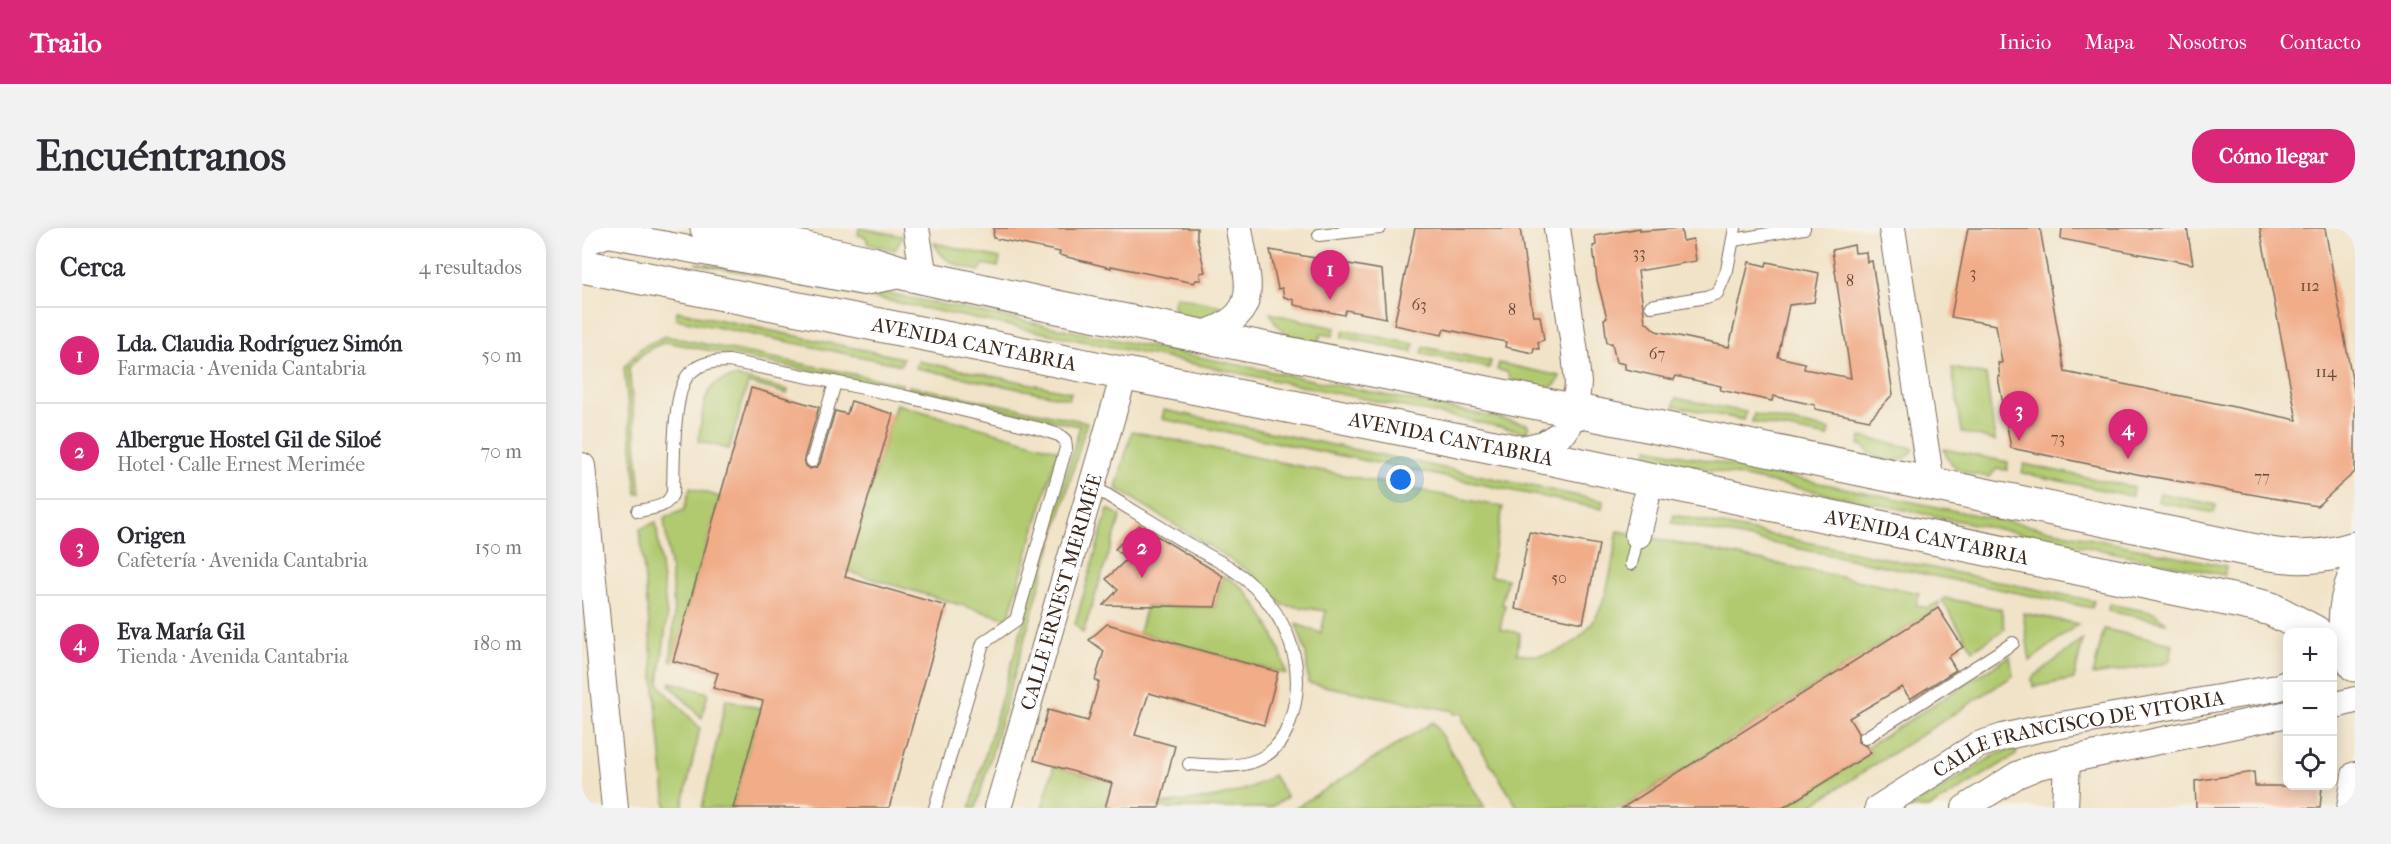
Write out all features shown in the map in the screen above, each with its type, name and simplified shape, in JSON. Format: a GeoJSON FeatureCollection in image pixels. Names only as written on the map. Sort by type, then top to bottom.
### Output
{"type":"FeatureCollection","features":[{"type":"Feature","properties":{"kind":"main road"},"geometry":{"type":"LineString","coordinates":[[707,228],[872,263],[1057,307],[2293,557],[2331,556],[2355,548]]}},
{"type":"Feature","properties":{"kind":"main road","name":"AVENIDA CANTABRIA"},"geometry":{"type":"LineString","coordinates":[[582,266],[660,279],[1124,375],[1514,451],[2260,606],[2271,609],[2306,628]]}},
{"type":"Feature","properties":{"kind":"main road"},"geometry":{"type":"LineString","coordinates":[[2344,656],[2345,612],[2355,575]]}},
{"type":"Feature","properties":{"kind":"street"},"geometry":{"type":"LineString","coordinates":[[582,246],[588,241],[608,234],[864,282],[915,275],[916,228]]}},
{"type":"Feature","properties":{"kind":"street"},"geometry":{"type":"LineString","coordinates":[[1200,335],[1218,330],[1231,322],[1241,313],[1246,303],[1249,291],[1239,228]]}},
{"type":"Feature","properties":{"kind":"street"},"geometry":{"type":"LineString","coordinates":[[1514,451],[1544,444],[1565,431],[1575,411],[1578,383],[1557,228]]}},
{"type":"Feature","properties":{"kind":"street"},"geometry":{"type":"LineString","coordinates":[[1892,228],[1931,483]]}},
{"type":"Feature","properties":{"kind":"street","name":"CALLE ERNEST MERIMÉE"},"geometry":{"type":"LineString","coordinates":[[998,808],[1124,375]]}},
{"type":"Feature","properties":{"kind":"street"},"geometry":{"type":"LineString","coordinates":[[582,466],[615,808]]}},
{"type":"Feature","properties":{"kind":"street"},"geometry":{"type":"LineString","coordinates":[[1638,535],[1646,500]]}},
{"type":"Feature","properties":{"kind":"street","name":"CALLE FRANCISCO DE VITORIA"},"geometry":{"type":"LineString","coordinates":[[1878,808],[1978,746],[2003,737],[2283,685]]}},
{"type":"Feature","properties":{"kind":"street"},"geometry":{"type":"LineString","coordinates":[[2337,705],[2355,700]]}},
{"type":"Feature","properties":{"kind":"street","name":"CALLE FRANCISCO DE VITORIA"},"geometry":{"type":"LineString","coordinates":[[1965,808],[2017,775],[2067,759],[2283,715]]}},
{"type":"Feature","properties":{"kind":"street"},"geometry":{"type":"LineString","coordinates":[[2065,808],[2067,759]]}},
{"type":"Feature","properties":{"kind":"street"},"geometry":{"type":"LineString","coordinates":[[2350,808],[2355,776]]}},
{"type":"Feature","properties":{"kind":"lane"},"geometry":{"type":"LineString","coordinates":[[1319,235],[1380,228]]}},
{"type":"Feature","properties":{"kind":"lane"},"geometry":{"type":"LineString","coordinates":[[1651,306],[1717,293],[1727,270],[1735,234],[1804,228]]}},
{"type":"Feature","properties":{"kind":"lane"},"geometry":{"type":"LineString","coordinates":[[638,511],[665,504],[670,500],[679,396],[688,374],[700,365],[712,361],[729,361],[903,396],[1037,428],[1059,435],[1065,440],[1066,447],[1016,620],[983,642],[935,808]]}},
{"type":"Feature","properties":{"kind":"lane"},"geometry":{"type":"LineString","coordinates":[[812,461],[835,383]]}},
{"type":"Feature","properties":{"kind":"lane"},"geometry":{"type":"LineString","coordinates":[[1092,485],[1230,568],[1272,606],[1292,643],[1298,678],[1294,705],[1288,726],[1280,742],[1250,764],[1231,767],[1189,764]]}},
{"type":"Feature","properties":{"kind":"lane"},"geometry":{"type":"LineString","coordinates":[[1631,564],[1638,535]]}},
{"type":"Feature","properties":{"kind":"lane"},"geometry":{"type":"LineString","coordinates":[[1865,738],[2013,643]]}},
{"type":"Feature","properties":{"kind":"green space"},"geometry":{"type":"Polygon","coordinates":[[[859,228],[903,236],[895,250],[868,244],[866,237],[858,235],[859,228]]]}},
{"type":"Feature","properties":{"kind":"green space"},"geometry":{"type":"Polygon","coordinates":[[[934,243],[1000,258],[998,267],[984,264],[979,271],[958,265],[942,255],[934,243]]]}},
{"type":"Feature","properties":{"kind":"green space"},"geometry":{"type":"Polygon","coordinates":[[[696,263],[798,275],[1527,424],[1529,427],[1525,432],[696,263]]]}},
{"type":"Feature","properties":{"kind":"green space"},"geometry":{"type":"Polygon","coordinates":[[[1175,296],[1221,306],[1217,315],[1197,319],[1178,315],[1173,306],[1175,296]]]}},
{"type":"Feature","properties":{"kind":"green space"},"geometry":{"type":"Polygon","coordinates":[[[677,311],[903,358],[901,365],[676,319],[677,311]]]}},
{"type":"Feature","properties":{"kind":"green space"},"geometry":{"type":"Polygon","coordinates":[[[1270,313],[1335,328],[1333,336],[1322,334],[1317,343],[1289,336],[1274,321],[1270,313]]]}},
{"type":"Feature","properties":{"kind":"green space"},"geometry":{"type":"Polygon","coordinates":[[[1344,330],[1414,344],[1412,352],[1342,337],[1344,330]]]}},
{"type":"Feature","properties":{"kind":"green space"},"geometry":{"type":"Polygon","coordinates":[[[665,336],[902,384],[901,389],[667,342],[661,344],[646,352],[629,368],[641,494],[637,494],[624,367],[642,347],[665,336]]]}},
{"type":"Feature","properties":{"kind":"green space"},"geometry":{"type":"Polygon","coordinates":[[[1424,347],[1491,361],[1489,368],[1422,354],[1424,347]]]}},
{"type":"Feature","properties":{"kind":"green space"},"geometry":{"type":"Polygon","coordinates":[[[918,361],[1071,392],[1069,399],[916,368],[918,361]]]}},
{"type":"Feature","properties":{"kind":"green space"},"geometry":{"type":"Polygon","coordinates":[[[1499,363],[1560,376],[1556,384],[1547,389],[1511,380],[1507,372],[1497,370],[1499,363]]]}},
{"type":"Feature","properties":{"kind":"green space"},"geometry":{"type":"Polygon","coordinates":[[[1952,368],[1986,375],[1995,441],[1962,432],[1952,368]]]}},
{"type":"Feature","properties":{"kind":"green space"},"geometry":{"type":"Polygon","coordinates":[[[738,377],[788,390],[787,394],[748,383],[729,449],[698,441],[703,409],[710,390],[725,379],[738,377]]]}},
{"type":"Feature","properties":{"kind":"green space"},"geometry":{"type":"Polygon","coordinates":[[[909,386],[1087,422],[976,808],[970,808],[1080,426],[907,390],[909,386]]]}},
{"type":"Feature","properties":{"kind":"green space"},"geometry":{"type":"Polygon","coordinates":[[[1676,398],[1746,412],[1744,420],[1674,406],[1676,398]]]}},
{"type":"Feature","properties":{"kind":"green space"},"geometry":{"type":"Polygon","coordinates":[[[896,404],[1058,450],[1008,619],[846,571],[896,404]]]}},
{"type":"Feature","properties":{"kind":"green space"},"geometry":{"type":"Polygon","coordinates":[[[1164,410],[1603,501],[1602,509],[1162,419],[1164,410]]]}},
{"type":"Feature","properties":{"kind":"green space"},"geometry":{"type":"Polygon","coordinates":[[[1754,414],[1830,430],[1828,437],[1752,422],[1754,414]]]}},
{"type":"Feature","properties":{"kind":"green space"},"geometry":{"type":"Polygon","coordinates":[[[1132,431],[1503,507],[1490,576],[1507,579],[1500,629],[1520,633],[1517,653],[1540,655],[1553,653],[1574,642],[1586,631],[1595,619],[1606,592],[1618,531],[1919,593],[1916,605],[1927,608],[1939,602],[1938,608],[1622,808],[1518,808],[1463,720],[1464,713],[1454,714],[1454,711],[1308,683],[1306,653],[1296,624],[1321,633],[1326,611],[1283,605],[1247,570],[1116,488],[1132,431]]]}},
{"type":"Feature","properties":{"kind":"green space"},"geometry":{"type":"Polygon","coordinates":[[[1861,437],[1914,448],[1907,457],[1885,460],[1872,455],[1859,444],[1861,437]]]}},
{"type":"Feature","properties":{"kind":"green space"},"geometry":{"type":"Polygon","coordinates":[[[1648,448],[2226,566],[2224,575],[1646,457],[1648,448]]]}},
{"type":"Feature","properties":{"kind":"green space"},"geometry":{"type":"Polygon","coordinates":[[[1944,449],[2008,462],[2007,470],[1997,469],[1989,477],[1967,473],[1950,462],[1944,449]]]}},
{"type":"Feature","properties":{"kind":"green space"},"geometry":{"type":"Polygon","coordinates":[[[2024,464],[2133,487],[2132,496],[2022,473],[2024,464]]]}},
{"type":"Feature","properties":{"kind":"green space"},"geometry":{"type":"Polygon","coordinates":[[[690,488],[720,497],[673,661],[670,660],[674,624],[673,589],[664,518],[684,510],[690,488]]]}},
{"type":"Feature","properties":{"kind":"green space"},"geometry":{"type":"Polygon","coordinates":[[[2160,493],[2216,505],[2214,513],[2158,502],[2160,493]]]}},
{"type":"Feature","properties":{"kind":"green space"},"geometry":{"type":"Polygon","coordinates":[[[1108,509],[1121,516],[1083,633],[1075,624],[1108,509]]]}},
{"type":"Feature","properties":{"kind":"green space"},"geometry":{"type":"Polygon","coordinates":[[[1674,515],[2094,601],[2092,608],[1672,523],[1674,515]]]}},
{"type":"Feature","properties":{"kind":"green space"},"geometry":{"type":"Polygon","coordinates":[[[656,522],[667,618],[659,682],[700,728],[682,808],[666,808],[640,529],[656,522]]]}},
{"type":"Feature","properties":{"kind":"green space"},"geometry":{"type":"Polygon","coordinates":[[[1223,576],[1245,591],[1255,603],[1279,648],[1286,674],[1139,633],[1146,606],[1215,607],[1223,576]]]}},
{"type":"Feature","properties":{"kind":"green space"},"geometry":{"type":"Polygon","coordinates":[[[1944,598],[2001,609],[2005,629],[1973,650],[1942,601],[1944,598]]]}},
{"type":"Feature","properties":{"kind":"green space"},"geometry":{"type":"Polygon","coordinates":[[[2109,604],[2154,613],[2167,623],[2108,611],[2109,604]]]}},
{"type":"Feature","properties":{"kind":"green space"},"geometry":{"type":"Polygon","coordinates":[[[2023,613],[2078,624],[2030,661],[2023,613]]]}},
{"type":"Feature","properties":{"kind":"green space"},"geometry":{"type":"Polygon","coordinates":[[[2104,629],[2173,644],[2170,660],[2167,663],[2093,675],[2104,629]]]}},
{"type":"Feature","properties":{"kind":"green space"},"geometry":{"type":"Polygon","coordinates":[[[2083,639],[2074,679],[2033,687],[2032,678],[2083,639]]]}},
{"type":"Feature","properties":{"kind":"green space"},"geometry":{"type":"Polygon","coordinates":[[[2010,656],[2013,676],[1807,808],[1783,808],[1871,753],[1867,747],[2010,656]]]}},
{"type":"Feature","properties":{"kind":"green space"},"geometry":{"type":"Polygon","coordinates":[[[671,682],[708,693],[702,718],[670,685],[671,682]]]}},
{"type":"Feature","properties":{"kind":"green space"},"geometry":{"type":"Polygon","coordinates":[[[726,699],[761,709],[733,808],[702,808],[726,699]]]}},
{"type":"Feature","properties":{"kind":"green space"},"geometry":{"type":"Polygon","coordinates":[[[1433,722],[1485,808],[1295,808],[1433,722]]]}},
{"type":"Feature","properties":{"kind":"green space"},"geometry":{"type":"Polygon","coordinates":[[[2011,749],[2017,751],[2016,755],[1929,808],[1909,808],[1995,755],[2011,749]]]}},
{"type":"Feature","properties":{"kind":"green space"},"geometry":{"type":"Polygon","coordinates":[[[1054,766],[1112,783],[1105,808],[1042,808],[1054,766]]]}},
{"type":"Feature","properties":{"kind":"green space"},"geometry":{"type":"Polygon","coordinates":[[[1273,775],[1287,797],[1270,808],[1159,808],[1160,804],[1218,797],[1247,789],[1273,775]]]}},
{"type":"Feature","properties":{"kind":"building"},"geometry":{"type":"Polygon","coordinates":[[[994,228],[1197,228],[1205,272],[1200,273],[1201,280],[1196,280],[1194,283],[1111,266],[1111,268],[1059,255],[1060,252],[993,238],[994,228]]]}},
{"type":"Feature","properties":{"kind":"building"},"geometry":{"type":"Polygon","coordinates":[[[1415,228],[1520,228],[1533,316],[1540,316],[1544,340],[1538,342],[1539,349],[1534,348],[1533,353],[1505,347],[1506,342],[1444,329],[1442,335],[1394,325],[1415,228]]]}},
{"type":"Feature","properties":{"kind":"building"},"geometry":{"type":"Polygon","coordinates":[[[1640,228],[1640,231],[1681,228],[1683,241],[1693,239],[1696,261],[1638,271],[1645,321],[1656,331],[1729,347],[1749,262],[1766,266],[1767,262],[1819,273],[1814,302],[1789,305],[1778,357],[1805,363],[1804,369],[1851,378],[1832,250],[1854,245],[1855,253],[1866,252],[1867,262],[1872,261],[1893,394],[1869,420],[1815,409],[1815,405],[1773,396],[1772,401],[1720,390],[1721,386],[1676,376],[1674,380],[1625,369],[1625,364],[1616,362],[1612,343],[1607,343],[1604,319],[1607,318],[1597,280],[1593,246],[1596,245],[1595,236],[1640,228]]]}},
{"type":"Feature","properties":{"kind":"building"},"geometry":{"type":"Polygon","coordinates":[[[1968,228],[2040,228],[2065,372],[2297,420],[2260,228],[2325,228],[2355,396],[2355,472],[2317,506],[2137,474],[2011,448],[1998,377],[2000,377],[1998,363],[2002,363],[1996,325],[1951,317],[1968,228]]]}},
{"type":"Feature","properties":{"kind":"building"},"geometry":{"type":"Polygon","coordinates":[[[2062,228],[2187,228],[2193,264],[2061,239],[2062,228]]]}},
{"type":"Feature","properties":{"kind":"building"},"geometry":{"type":"Polygon","coordinates":[[[1270,250],[1382,270],[1386,318],[1346,310],[1344,315],[1294,305],[1294,300],[1284,297],[1282,288],[1278,289],[1270,250]]]}},
{"type":"Feature","properties":{"kind":"building"},"geometry":{"type":"Polygon","coordinates":[[[751,388],[819,407],[804,459],[806,466],[810,469],[817,467],[820,463],[835,411],[847,414],[851,401],[893,414],[845,577],[946,606],[889,808],[733,808],[763,701],[713,688],[718,673],[673,661],[751,388]]]}},
{"type":"Feature","properties":{"kind":"building"},"geometry":{"type":"Polygon","coordinates":[[[1139,525],[1223,576],[1215,607],[1103,605],[1118,590],[1106,579],[1127,559],[1115,549],[1139,525]]]}},
{"type":"Feature","properties":{"kind":"building"},"geometry":{"type":"Polygon","coordinates":[[[1529,532],[1599,545],[1583,623],[1515,609],[1529,532]]]}},
{"type":"Feature","properties":{"kind":"building"},"geometry":{"type":"Polygon","coordinates":[[[1938,608],[1963,647],[1948,657],[1956,670],[1910,699],[1902,687],[1849,718],[1858,733],[1858,742],[1866,746],[1871,753],[1783,808],[1622,808],[1938,608]]]}},
{"type":"Feature","properties":{"kind":"building"},"geometry":{"type":"Polygon","coordinates":[[[1107,624],[1278,672],[1264,725],[1149,693],[1135,735],[1175,746],[1159,808],[1105,808],[1112,783],[1034,760],[1048,710],[1088,721],[1099,682],[1095,680],[1104,651],[1089,640],[1107,624]]]}},
{"type":"Feature","properties":{"kind":"building"},"geometry":{"type":"Polygon","coordinates":[[[2254,772],[2255,786],[2283,786],[2283,790],[2322,790],[2320,808],[2196,808],[2195,781],[2254,772]]]}},
{"type":"Feature","properties":{"kind":"place","name":"Lda. Claudia Rodríguez Simón"},"geometry":{"type":"Point","coordinates":[1330,300]}},
{"type":"Feature","properties":{"kind":"place","name":"Origen"},"geometry":{"type":"Point","coordinates":[2019,441]}},
{"type":"Feature","properties":{"kind":"place","name":"Eva María Gil"},"geometry":{"type":"Point","coordinates":[2128,459]}},
{"type":"Feature","properties":{"kind":"place","name":"Albergue Hostel Gil de Siloé"},"geometry":{"type":"Point","coordinates":[1142,578]}}]}
